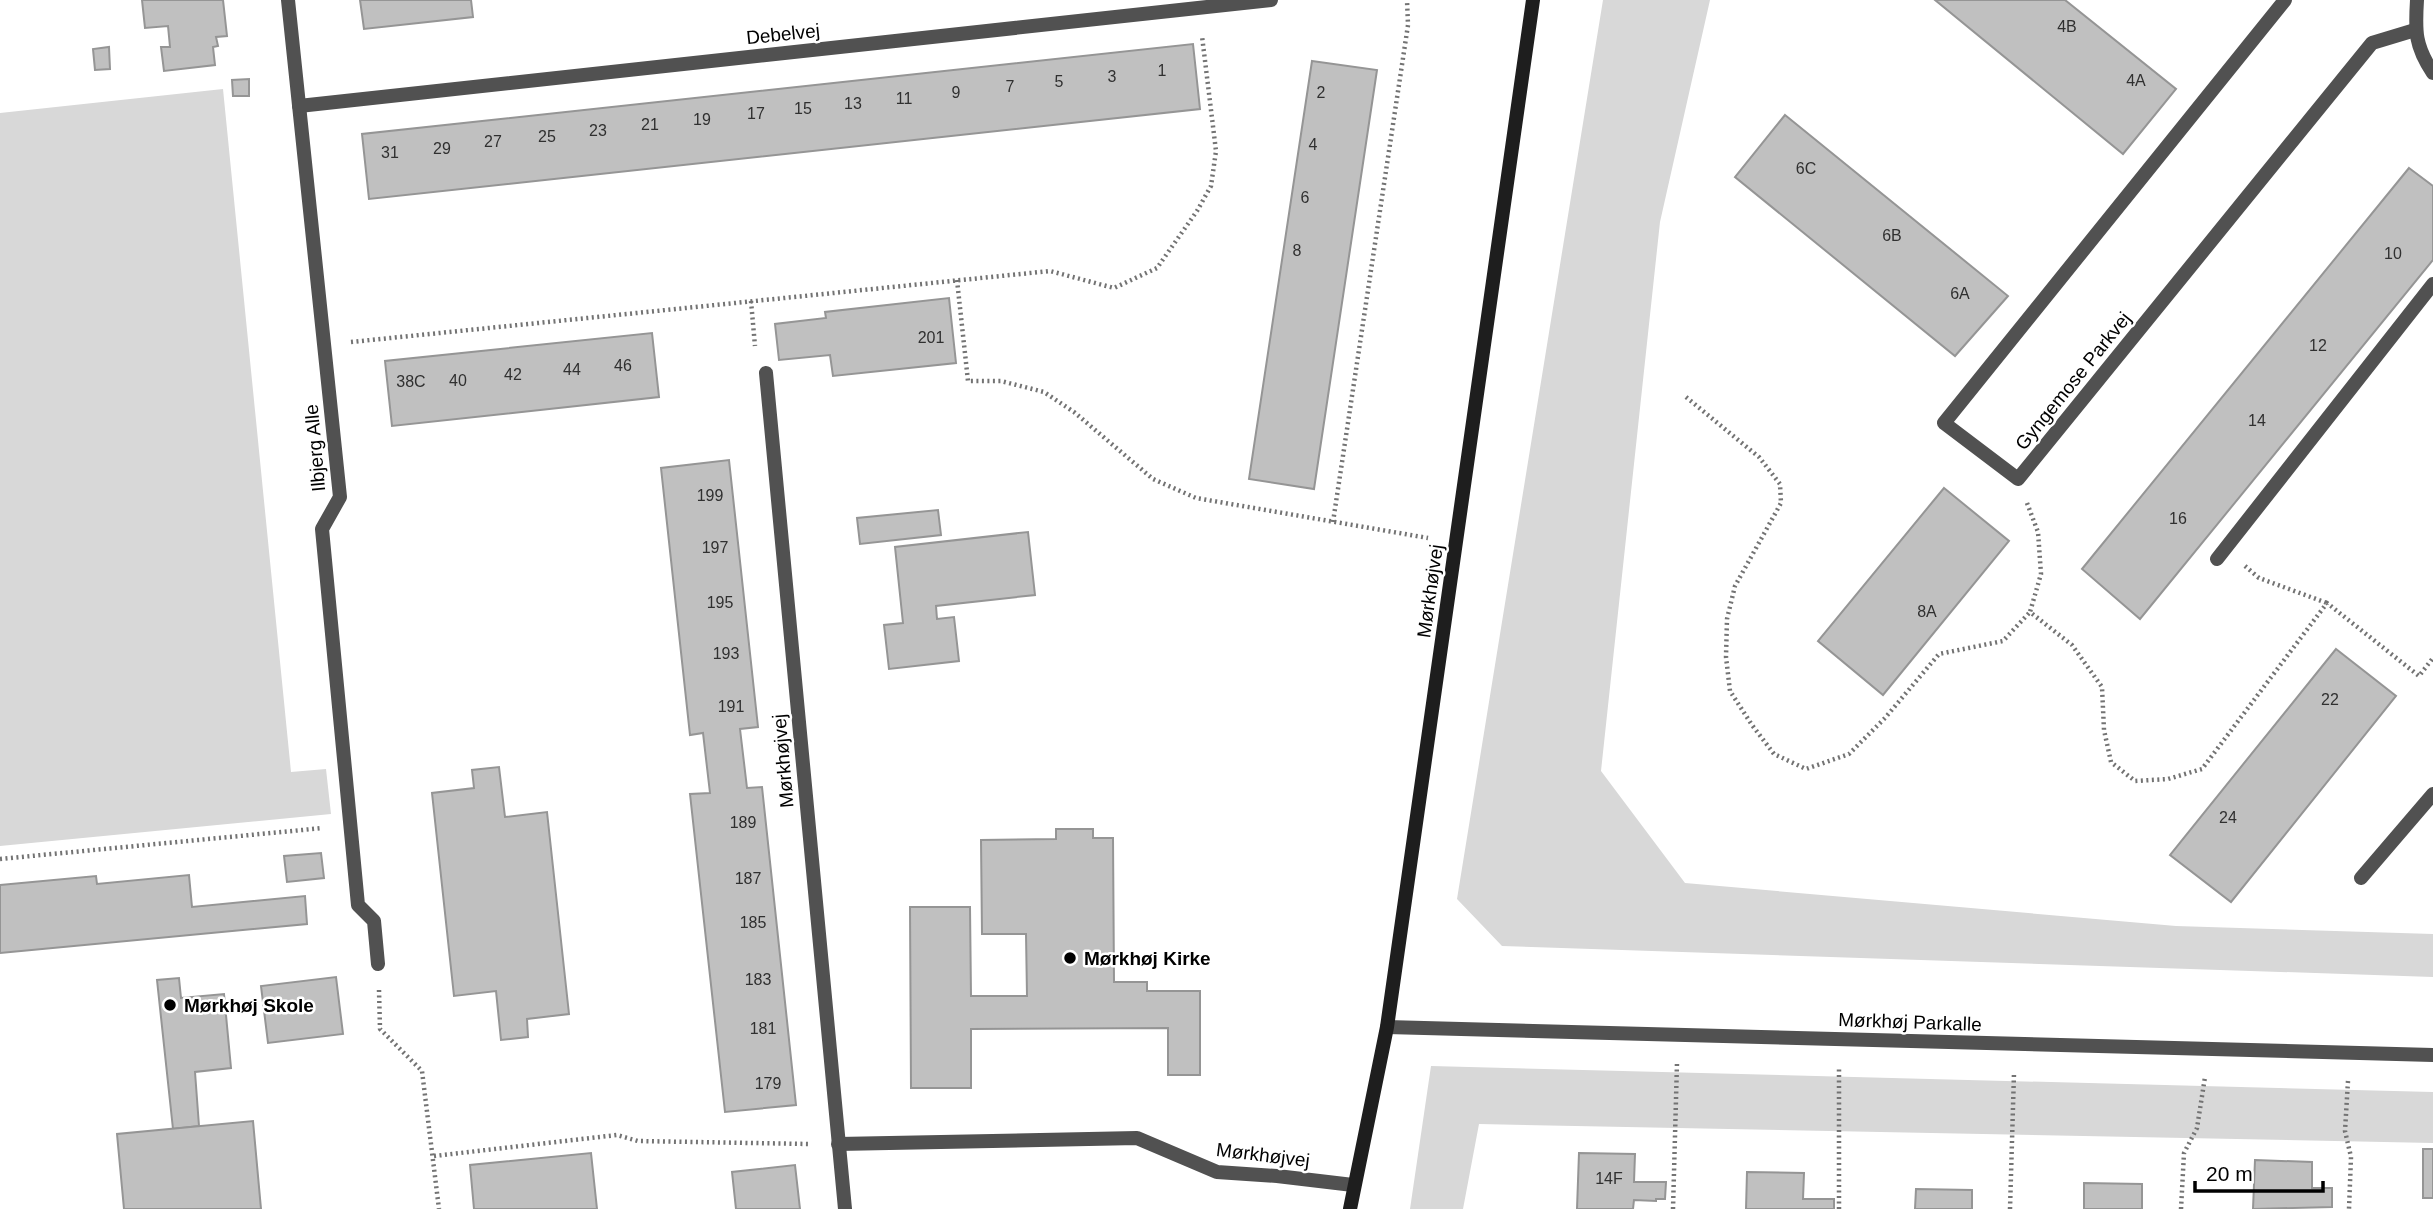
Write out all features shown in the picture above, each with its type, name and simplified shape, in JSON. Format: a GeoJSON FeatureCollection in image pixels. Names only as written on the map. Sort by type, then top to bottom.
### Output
{"type":"FeatureCollection","features":[{"type":"Feature","properties":{"kind":"street","name":"Ilbjerg Alle"},"geometry":{"type":"LineString","coordinates":[[288,0],[340,497],[322,529],[348,826],[358,905],[374,921],[378,964]]}},
{"type":"Feature","properties":{"kind":"street","name":"Debelvej"},"geometry":{"type":"LineString","coordinates":[[299,106],[1271,0]]}},
{"type":"Feature","properties":{"kind":"street","name":"Mørkhøjvej"},"geometry":{"type":"LineString","coordinates":[[1350,1209],[1387,1027],[1533,0]]}},
{"type":"Feature","properties":{"kind":"street","name":"Gyngemose Parkvej"},"geometry":{"type":"LineString","coordinates":[[2285,0],[1944,423],[2018,479],[2372,43],[2415,30]]}},
{"type":"Feature","properties":{"kind":"street"},"geometry":{"type":"LineString","coordinates":[[2417,0],[2415,30],[2423,57],[2433,73]]}},
{"type":"Feature","properties":{"kind":"street"},"geometry":{"type":"LineString","coordinates":[[2217,559],[2433,284]]}},
{"type":"Feature","properties":{"kind":"street","name":"Mørkhøjvej"},"geometry":{"type":"LineString","coordinates":[[766,373],[845,1209]]}},
{"type":"Feature","properties":{"kind":"street"},"geometry":{"type":"LineString","coordinates":[[2361,878],[2433,794]]}},
{"type":"Feature","properties":{"kind":"street","name":"Mørkhøj Parkalle"},"geometry":{"type":"LineString","coordinates":[[1387,1027],[2433,1055]]}},
{"type":"Feature","properties":{"kind":"street","name":"Mørkhøjvej"},"geometry":{"type":"LineString","coordinates":[[838,1144],[1138,1138],[1216,1172],[1353,1185]]}},
{"type":"Feature","properties":{"kind":"path"},"geometry":{"type":"LineString","coordinates":[[1333,522],[1408,25],[1407,0]]}},
{"type":"Feature","properties":{"kind":"path"},"geometry":{"type":"LineString","coordinates":[[324,344],[1050,271],[1114,288],[1157,268],[1211,186],[1216,151],[1199,8]]}},
{"type":"Feature","properties":{"kind":"path"},"geometry":{"type":"LineString","coordinates":[[957,280],[968,381],[1001,381],[1044,392],[1074,411],[1153,479],[1196,499],[1457,543]]}},
{"type":"Feature","properties":{"kind":"path"},"geometry":{"type":"LineString","coordinates":[[751,301],[757,363],[766,373]]}},
{"type":"Feature","properties":{"kind":"path"},"geometry":{"type":"LineString","coordinates":[[1686,397],[1759,457],[1780,484],[1781,503],[1735,586],[1727,620],[1726,657],[1730,691],[1774,754],[1806,769],[1849,754],[1885,718],[1939,654],[2003,641],[2030,612],[2041,574],[2038,532],[2018,479]]}},
{"type":"Feature","properties":{"kind":"path"},"geometry":{"type":"LineString","coordinates":[[2230,542],[2237,559],[2259,578],[2327,603],[2419,676],[2433,658]]}},
{"type":"Feature","properties":{"kind":"path"},"geometry":{"type":"LineString","coordinates":[[2030,612],[2072,645],[2102,687],[2104,730],[2110,762],[2135,781],[2168,779],[2202,769],[2327,603]]}},
{"type":"Feature","properties":{"kind":"path"},"geometry":{"type":"LineString","coordinates":[[0,859],[348,826]]}},
{"type":"Feature","properties":{"kind":"path"},"geometry":{"type":"LineString","coordinates":[[378,964],[380,1029],[422,1071],[439,1209]]}},
{"type":"Feature","properties":{"kind":"path"},"geometry":{"type":"LineString","coordinates":[[1673,1209],[1678,1035]]}},
{"type":"Feature","properties":{"kind":"path"},"geometry":{"type":"LineString","coordinates":[[1839,1039],[1839,1209]]}},
{"type":"Feature","properties":{"kind":"path"},"geometry":{"type":"LineString","coordinates":[[2011,1209],[2014,1044]]}},
{"type":"Feature","properties":{"kind":"path"},"geometry":{"type":"LineString","coordinates":[[2181,1209],[2184,1153],[2197,1128],[2210,1049]]}},
{"type":"Feature","properties":{"kind":"path"},"geometry":{"type":"LineString","coordinates":[[2349,1209],[2351,1157],[2345,1131],[2350,1053]]}},
{"type":"Feature","properties":{"kind":"path"},"geometry":{"type":"LineString","coordinates":[[434,1156],[617,1135],[638,1141],[838,1144]]}},
{"type":"Feature","properties":{"kind":"shaded area"},"geometry":{"type":"Polygon","coordinates":[[[1603,0],[1710,0],[1660,222],[1601,771],[1685,883],[2176,926],[2433,934],[2433,977],[1502,946],[1457,899],[1603,0]]]}},
{"type":"Feature","properties":{"kind":"shaded area"},"geometry":{"type":"Polygon","coordinates":[[[223,89],[291,772],[326,769],[331,814],[0,846],[0,113],[223,89]]]}},
{"type":"Feature","properties":{"kind":"shaded area"},"geometry":{"type":"Polygon","coordinates":[[[1431,1066],[2433,1092],[2433,1143],[1479,1124],[1463,1209],[1410,1209],[1431,1066]]]}},
{"type":"Feature","properties":{"kind":"building"},"geometry":{"type":"Polygon","coordinates":[[[142,0],[223,0],[227,36],[216,37],[218,46],[213,47],[215,65],[164,71],[161,47],[170,47],[168,26],[145,28],[142,0]]]}},
{"type":"Feature","properties":{"kind":"building"},"geometry":{"type":"Polygon","coordinates":[[[360,0],[471,0],[473,17],[364,29],[360,0]]]}},
{"type":"Feature","properties":{"kind":"building"},"geometry":{"type":"Polygon","coordinates":[[[1935,0],[2065,0],[2176,89],[2123,154],[1935,0]]]}},
{"type":"Feature","properties":{"kind":"building"},"geometry":{"type":"Polygon","coordinates":[[[1193,44],[1200,109],[369,199],[362,134],[1193,44]]]}},
{"type":"Feature","properties":{"kind":"building"},"geometry":{"type":"Polygon","coordinates":[[[109,47],[110,69],[95,70],[93,49],[109,47]]]}},
{"type":"Feature","properties":{"kind":"building"},"geometry":{"type":"Polygon","coordinates":[[[1312,61],[1377,70],[1314,489],[1249,479],[1312,61]]]}},
{"type":"Feature","properties":{"kind":"building"},"geometry":{"type":"Polygon","coordinates":[[[249,79],[249,96],[233,96],[232,80],[249,79]]]}},
{"type":"Feature","properties":{"kind":"building"},"geometry":{"type":"Polygon","coordinates":[[[1785,115],[2008,296],[1955,356],[1735,177],[1785,115]]]}},
{"type":"Feature","properties":{"kind":"building"},"geometry":{"type":"Polygon","coordinates":[[[2409,168],[2433,186],[2433,260],[2140,619],[2082,569],[2409,168]]]}},
{"type":"Feature","properties":{"kind":"building"},"geometry":{"type":"Polygon","coordinates":[[[949,298],[956,363],[833,376],[830,355],[779,360],[775,324],[826,318],[825,312],[949,298]]]}},
{"type":"Feature","properties":{"kind":"building"},"geometry":{"type":"Polygon","coordinates":[[[652,333],[659,397],[392,426],[385,361],[652,333]]]}},
{"type":"Feature","properties":{"kind":"building"},"geometry":{"type":"Polygon","coordinates":[[[729,460],[758,727],[740,729],[747,788],[762,787],[796,1105],[725,1112],[690,794],[710,793],[703,733],[690,735],[661,468],[729,460]]]}},
{"type":"Feature","properties":{"kind":"building"},"geometry":{"type":"Polygon","coordinates":[[[1944,488],[2009,541],[1883,695],[1818,641],[1944,488]]]}},
{"type":"Feature","properties":{"kind":"building"},"geometry":{"type":"Polygon","coordinates":[[[938,510],[941,535],[860,544],[857,518],[938,510]]]}},
{"type":"Feature","properties":{"kind":"building"},"geometry":{"type":"Polygon","coordinates":[[[1028,532],[1035,595],[936,606],[937,619],[954,617],[959,661],[889,669],[884,625],[903,623],[895,547],[1028,532]]]}},
{"type":"Feature","properties":{"kind":"building"},"geometry":{"type":"Polygon","coordinates":[[[2336,649],[2396,696],[2231,902],[2170,855],[2336,649]]]}},
{"type":"Feature","properties":{"kind":"building"},"geometry":{"type":"Polygon","coordinates":[[[499,767],[505,817],[547,812],[569,1014],[527,1019],[528,1037],[501,1040],[496,991],[454,996],[432,793],[474,788],[472,770],[499,767]]]}},
{"type":"Feature","properties":{"kind":"building","name":"Mørkhøj Kirke"},"geometry":{"type":"Polygon","coordinates":[[[1056,829],[1093,829],[1093,838],[1113,838],[1114,982],[1147,982],[1147,991],[1200,991],[1200,1075],[1168,1075],[1168,1028],[971,1029],[971,1088],[911,1088],[910,907],[970,907],[971,996],[1027,996],[1026,934],[982,934],[981,840],[1056,839],[1056,829]]]}},
{"type":"Feature","properties":{"kind":"building"},"geometry":{"type":"Polygon","coordinates":[[[321,853],[324,878],[287,882],[284,856],[321,853]]]}},
{"type":"Feature","properties":{"kind":"building"},"geometry":{"type":"Polygon","coordinates":[[[189,875],[192,907],[305,896],[307,924],[0,953],[0,885],[96,876],[97,884],[189,875]]]}},
{"type":"Feature","properties":{"kind":"building"},"geometry":{"type":"Polygon","coordinates":[[[336,977],[343,1034],[268,1043],[261,986],[336,977]]]}},
{"type":"Feature","properties":{"kind":"building"},"geometry":{"type":"Polygon","coordinates":[[[179,978],[181,998],[224,994],[231,1068],[195,1072],[199,1126],[173,1129],[157,980],[179,978]]]}},
{"type":"Feature","properties":{"kind":"building"},"geometry":{"type":"Polygon","coordinates":[[[253,1121],[261,1209],[124,1209],[117,1134],[253,1121]]]}},
{"type":"Feature","properties":{"kind":"building"},"geometry":{"type":"Polygon","coordinates":[[[2423,1149],[2433,1149],[2433,1198],[2423,1198],[2423,1149]]]}},
{"type":"Feature","properties":{"kind":"building"},"geometry":{"type":"Polygon","coordinates":[[[591,1153],[597,1209],[474,1209],[470,1165],[591,1153]]]}},
{"type":"Feature","properties":{"kind":"building"},"geometry":{"type":"Polygon","coordinates":[[[1579,1153],[1635,1154],[1634,1182],[1666,1182],[1665,1199],[1634,1200],[1633,1209],[1577,1209],[1579,1153]]]}},
{"type":"Feature","properties":{"kind":"building"},"geometry":{"type":"Polygon","coordinates":[[[2255,1160],[2312,1162],[2312,1188],[2332,1188],[2332,1207],[2253,1209],[2255,1160]]]}},
{"type":"Feature","properties":{"kind":"building"},"geometry":{"type":"Polygon","coordinates":[[[795,1165],[800,1209],[736,1209],[732,1172],[795,1165]]]}},
{"type":"Feature","properties":{"kind":"building"},"geometry":{"type":"Polygon","coordinates":[[[1747,1172],[1804,1173],[1803,1199],[1834,1199],[1834,1209],[1746,1209],[1747,1172]]]}},
{"type":"Feature","properties":{"kind":"building"},"geometry":{"type":"Polygon","coordinates":[[[2084,1183],[2142,1184],[2142,1209],[2084,1209],[2084,1183]]]}},
{"type":"Feature","properties":{"kind":"building"},"geometry":{"type":"Polygon","coordinates":[[[1916,1189],[1972,1190],[1972,1209],[1915,1209],[1916,1189]]]}},
{"type":"Feature","properties":{"kind":"place","name":"Mørkhøj Kirke"},"geometry":{"type":"Point","coordinates":[1070,958]}},
{"type":"Feature","properties":{"kind":"place","name":"Mørkhøj Skole"},"geometry":{"type":"Point","coordinates":[170,1005]}}]}
